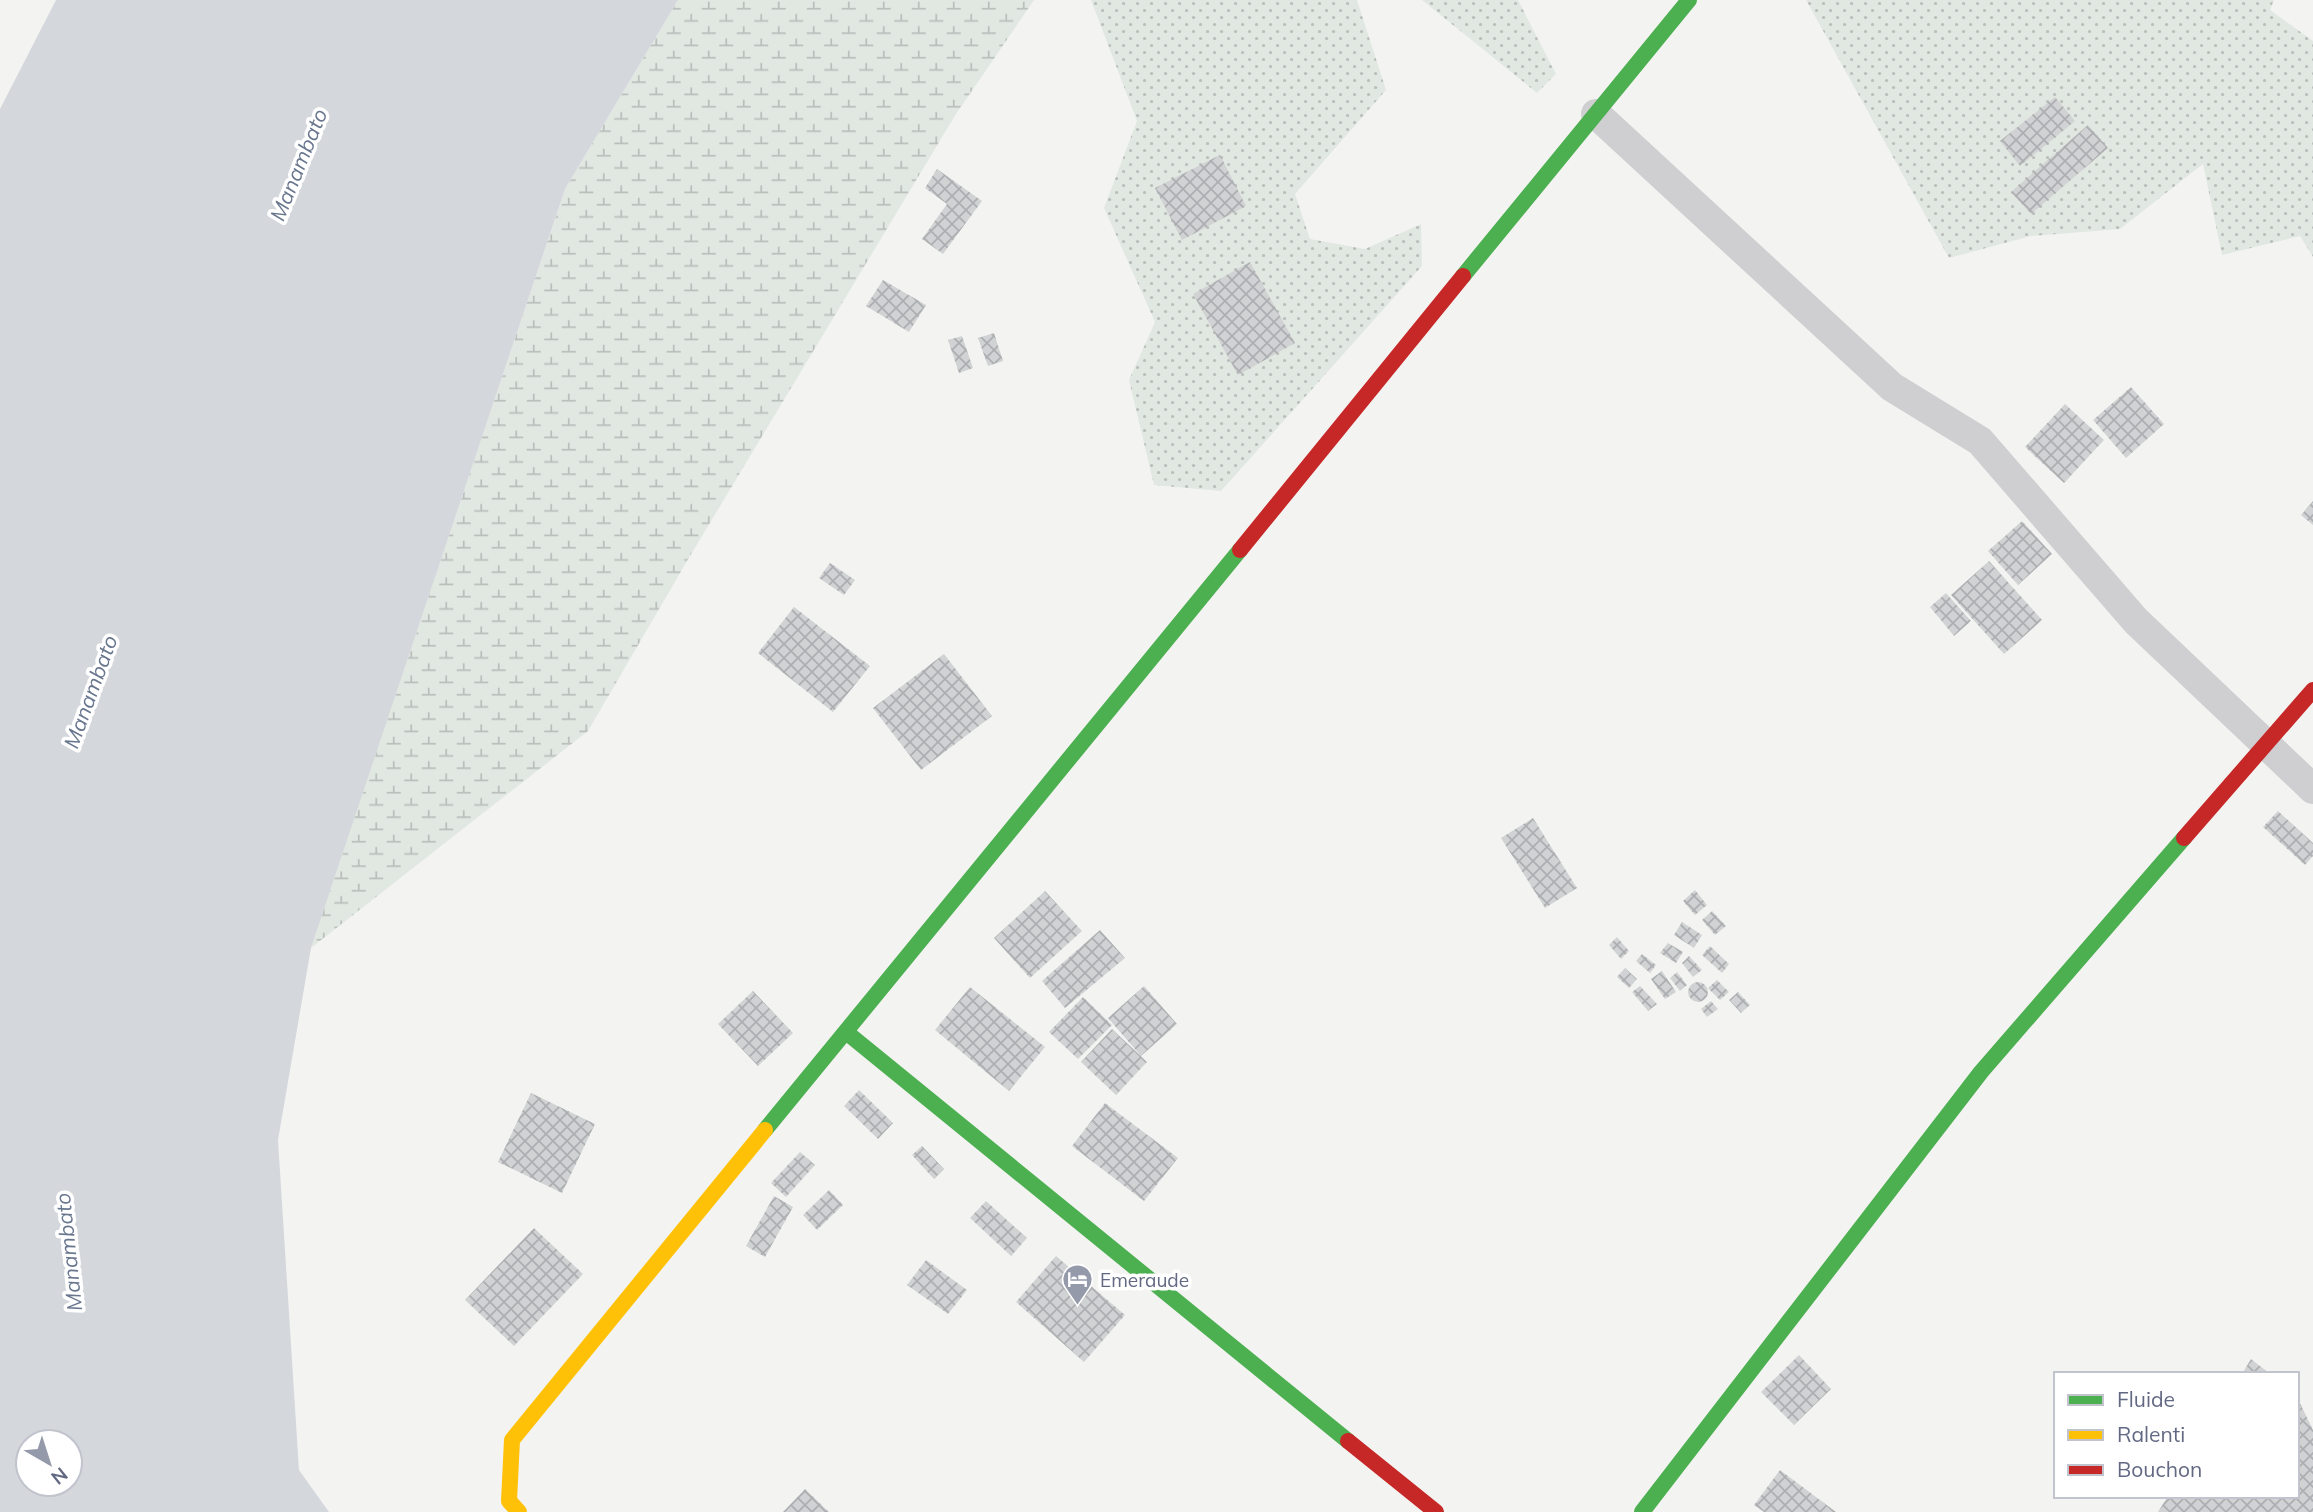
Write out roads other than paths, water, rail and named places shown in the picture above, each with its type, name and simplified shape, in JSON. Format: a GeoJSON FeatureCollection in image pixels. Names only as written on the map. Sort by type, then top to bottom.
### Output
{"type":"FeatureCollection","features":[{"type":"Feature","properties":{"kind":"street"},"geometry":{"type":"LineString","coordinates":[[519,1512],[509,1501],[512,1440],[1689,0]]}},
{"type":"Feature","properties":{"kind":"street"},"geometry":{"type":"LineString","coordinates":[[1596,114],[1892,387],[1980,441],[2136,621],[2313,789]]}},
{"type":"Feature","properties":{"kind":"street"},"geometry":{"type":"LineString","coordinates":[[1643,1512],[1981,1072],[2313,691]]}},
{"type":"Feature","properties":{"kind":"street"},"geometry":{"type":"LineString","coordinates":[[846,1032],[1436,1512]]}},
{"type":"Feature","properties":{"kind":"water","name":"Manambato"},"geometry":{"type":"Polygon","coordinates":[[[56,0],[678,0],[565,189],[311,948],[278,1140],[299,1470],[329,1512],[0,1512],[0,109],[56,0]]]}},
{"type":"Feature","properties":{"kind":"place","name":"Emeraude"},"geometry":{"type":"Point","coordinates":[1077,1307]}}]}
